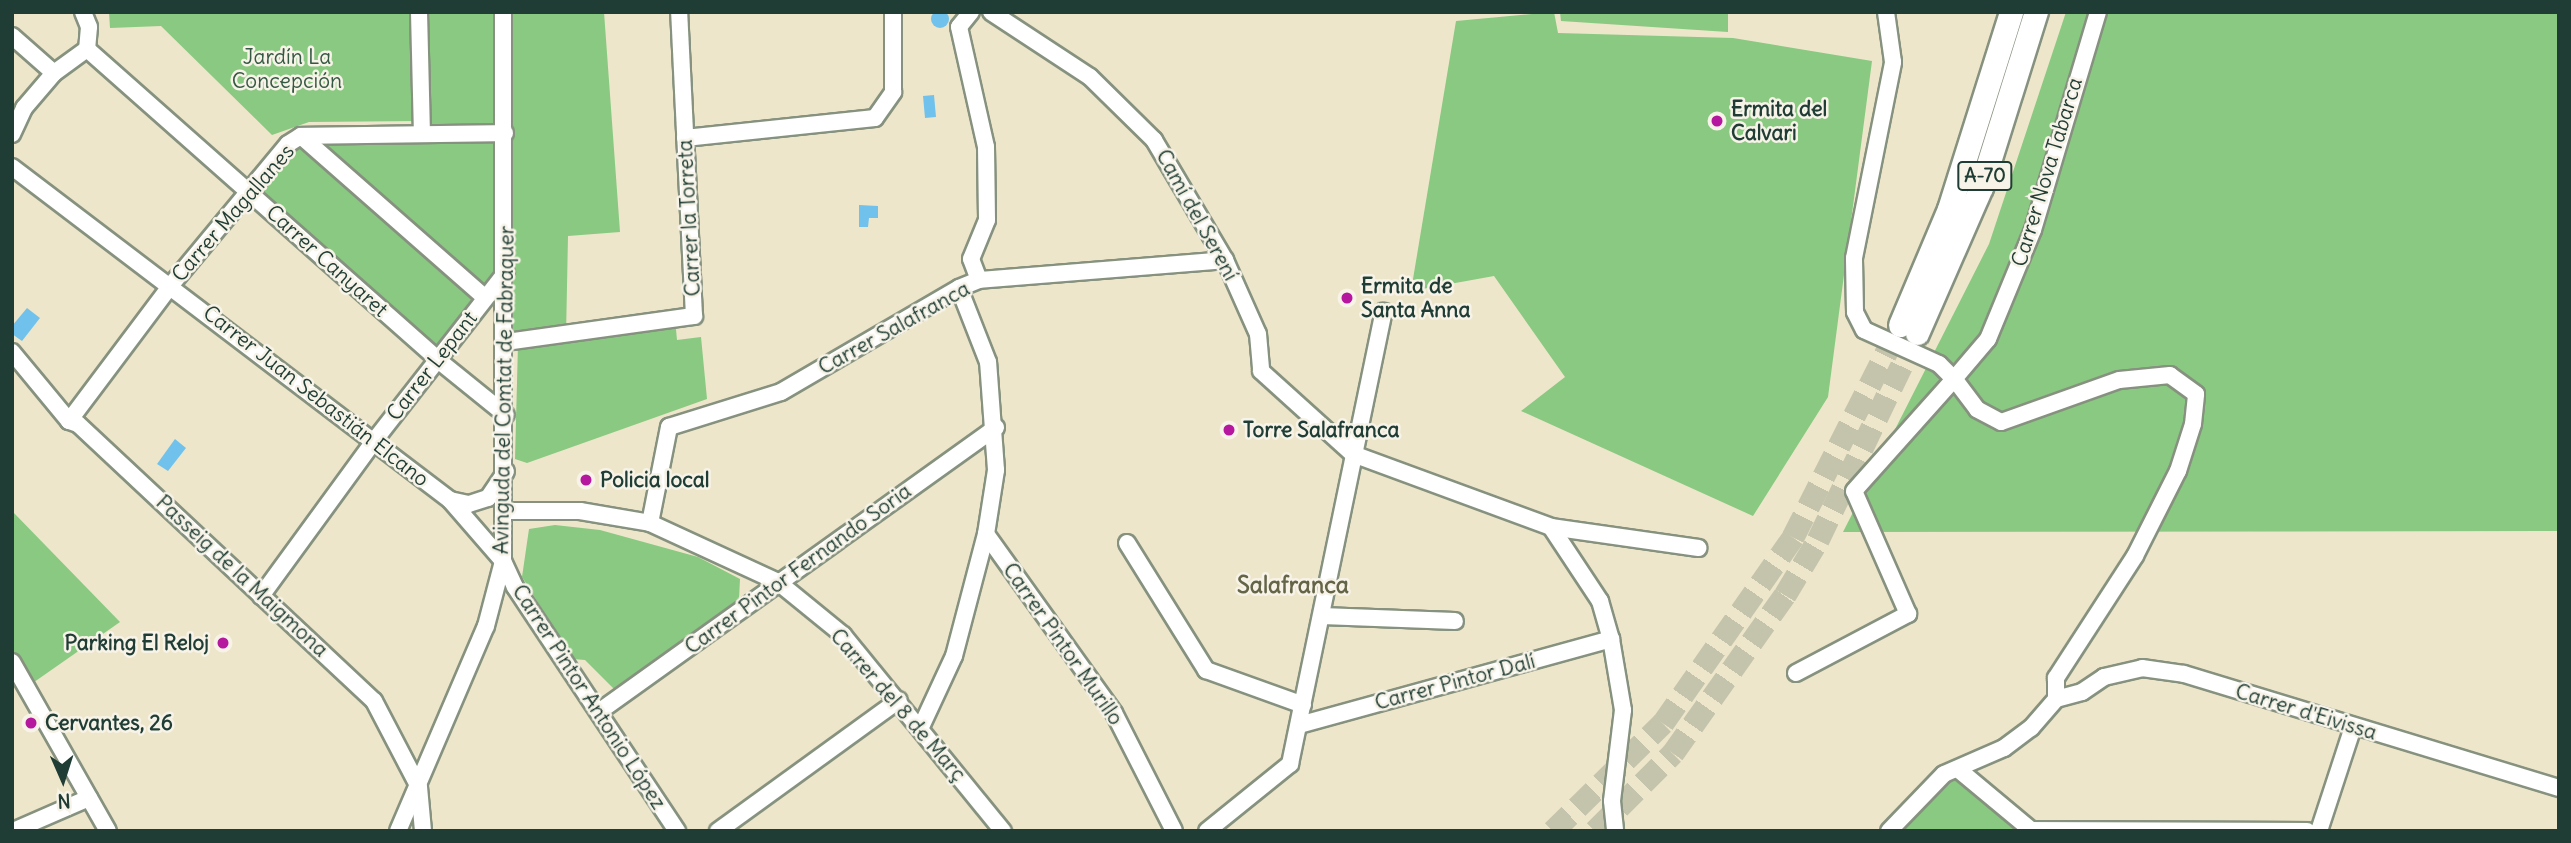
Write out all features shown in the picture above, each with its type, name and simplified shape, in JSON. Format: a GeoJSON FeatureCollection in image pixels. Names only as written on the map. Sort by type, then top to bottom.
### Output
{"type":"FeatureCollection","features":[{"type":"Feature","properties":{"kind":"highway","name":"A-70"},"geometry":{"type":"LineString","coordinates":[[2011,12],[1909,329],[1981,187],[2036,12]]}},
{"type":"Feature","properties":{"kind":"street"},"geometry":{"type":"LineString","coordinates":[[12,134],[24,108],[54,73],[87,49],[89,27],[83,12]]}},
{"type":"Feature","properties":{"kind":"street"},"geometry":{"type":"LineString","coordinates":[[419,12],[422,134]]}},
{"type":"Feature","properties":{"kind":"street","name":"Avinguda del Comtat de Fabraquer"},"geometry":{"type":"LineString","coordinates":[[398,831],[486,626],[503,561],[506,511],[506,272],[503,12]]}},
{"type":"Feature","properties":{"kind":"street","name":"Carrer la Torreta"},"geometry":{"type":"LineString","coordinates":[[506,342],[694,316],[679,12]]}},
{"type":"Feature","properties":{"kind":"street"},"geometry":{"type":"LineString","coordinates":[[685,138],[875,118],[893,92],[893,12]]}},
{"type":"Feature","properties":{"kind":"street"},"geometry":{"type":"LineString","coordinates":[[971,12],[959,27],[986,147],[988,220],[971,260],[979,280]]}},
{"type":"Feature","properties":{"kind":"street","name":"Camí del Serení"},"geometry":{"type":"LineString","coordinates":[[991,12],[1090,77],[1154,140],[1225,260],[1258,334],[1261,372],[1353,454]]}},
{"type":"Feature","properties":{"kind":"street"},"geometry":{"type":"LineString","coordinates":[[1886,12],[1893,62],[1854,258],[1855,312],[1864,330],[1939,364],[1977,409],[2001,422],[2119,380],[2170,375],[2196,394],[2193,424],[2178,471],[2135,556],[2056,678],[2056,699],[2017,739],[1959,770],[1944,774],[1889,831]]}},
{"type":"Feature","properties":{"kind":"street","name":"Carrer Nova Tabarca"},"geometry":{"type":"LineString","coordinates":[[1796,673],[1908,614],[1854,491],[1988,339],[2033,230],[2095,18]]}},
{"type":"Feature","properties":{"kind":"street"},"geometry":{"type":"LineString","coordinates":[[12,36],[54,73]]}},
{"type":"Feature","properties":{"kind":"street","name":"Carrer Canyaret"},"geometry":{"type":"LineString","coordinates":[[87,49],[438,360],[506,415]]}},
{"type":"Feature","properties":{"kind":"street","name":"Carrer Magallanes"},"geometry":{"type":"LineString","coordinates":[[69,421],[171,285],[288,144],[301,136],[505,133]]}},
{"type":"Feature","properties":{"kind":"street"},"geometry":{"type":"LineString","coordinates":[[301,136],[484,297]]}},
{"type":"Feature","properties":{"kind":"street","name":"Carrer Juan Sebastián Elcano"},"geometry":{"type":"LineString","coordinates":[[12,167],[450,499],[503,561]]}},
{"type":"Feature","properties":{"kind":"street","name":"Carrer Salafranca"},"geometry":{"type":"LineString","coordinates":[[650,523],[669,427],[781,392],[959,288],[979,280],[1225,260]]}},
{"type":"Feature","properties":{"kind":"street","name":"Carrer Lepant"},"geometry":{"type":"LineString","coordinates":[[261,596],[374,440],[506,272]]}},
{"type":"Feature","properties":{"kind":"street"},"geometry":{"type":"LineString","coordinates":[[921,727],[954,656],[986,534],[996,470],[996,427],[988,362],[959,288]]}},
{"type":"Feature","properties":{"kind":"street"},"geometry":{"type":"LineString","coordinates":[[1207,831],[1290,764],[1384,312]]}},
{"type":"Feature","properties":{"kind":"street","name":"Passeig de la Maigmona"},"geometry":{"type":"LineString","coordinates":[[12,352],[69,421],[78,424],[374,701],[419,787],[422,830]]}},
{"type":"Feature","properties":{"kind":"street","name":"Carrer Pintor Fernando Soria"},"geometry":{"type":"LineString","coordinates":[[600,711],[996,427]]}},
{"type":"Feature","properties":{"kind":"street"},"geometry":{"type":"LineString","coordinates":[[1353,454],[1551,527],[1699,548]]}},
{"type":"Feature","properties":{"kind":"street"},"geometry":{"type":"LineString","coordinates":[[450,499],[469,504],[488,498],[506,471]]}},
{"type":"Feature","properties":{"kind":"street","name":"Carrer del 8 de Març"},"geometry":{"type":"LineString","coordinates":[[506,511],[580,511],[650,523],[778,582],[843,635],[921,727],[1003,831]]}},
{"type":"Feature","properties":{"kind":"street"},"geometry":{"type":"LineString","coordinates":[[1551,527],[1600,601],[1611,639],[1623,710],[1612,801],[1615,831]]}},
{"type":"Feature","properties":{"kind":"street","name":"Carrer Pintor Murillo"},"geometry":{"type":"LineString","coordinates":[[986,534],[1114,713],[1174,831]]}},
{"type":"Feature","properties":{"kind":"street"},"geometry":{"type":"LineString","coordinates":[[1127,543],[1206,670],[1303,705]]}},
{"type":"Feature","properties":{"kind":"street","name":"Carrer Pintor Antonio López"},"geometry":{"type":"LineString","coordinates":[[503,561],[515,587],[600,711],[677,831]]}},
{"type":"Feature","properties":{"kind":"street"},"geometry":{"type":"LineString","coordinates":[[1322,616],[1455,621]]}},
{"type":"Feature","properties":{"kind":"street","name":"Carrer Pintor Dalí"},"geometry":{"type":"LineString","coordinates":[[1299,725],[1611,639]]}},
{"type":"Feature","properties":{"kind":"street"},"geometry":{"type":"LineString","coordinates":[[12,662],[108,831]]}},
{"type":"Feature","properties":{"kind":"street","name":"Carrer d'Eivissa"},"geometry":{"type":"LineString","coordinates":[[2056,699],[2082,692],[2104,677],[2142,668],[2184,674],[2559,788]]}},
{"type":"Feature","properties":{"kind":"street"},"geometry":{"type":"LineString","coordinates":[[718,831],[899,701]]}},
{"type":"Feature","properties":{"kind":"street"},"geometry":{"type":"LineString","coordinates":[[2319,831],[2353,727]]}},
{"type":"Feature","properties":{"kind":"street"},"geometry":{"type":"LineString","coordinates":[[1959,770],[2031,830],[2307,831]]}},
{"type":"Feature","properties":{"kind":"street"},"geometry":{"type":"LineString","coordinates":[[13,831],[89,798]]}},
{"type":"Feature","properties":{"kind":"green space","name":"Jardín La Concepción"},"geometry":{"type":"Polygon","coordinates":[[[109,12],[416,12],[417,121],[309,122],[272,135],[161,26],[110,28],[109,12]]]}},
{"type":"Feature","properties":{"kind":"green space"},"geometry":{"type":"Polygon","coordinates":[[[419,12],[604,12],[620,232],[568,236],[566,336],[675,319],[677,340],[701,337],[707,399],[527,463],[515,459],[518,344],[506,342],[505,273],[438,360],[249,191],[301,136],[422,134],[419,12]]]}},
{"type":"Feature","properties":{"kind":"green space"},"geometry":{"type":"Polygon","coordinates":[[[1554,12],[1558,33],[1733,38],[1872,61],[1828,397],[1753,516],[1521,411],[1565,377],[1494,276],[1411,291],[1456,21],[1554,12]]]}},
{"type":"Feature","properties":{"kind":"green space"},"geometry":{"type":"Polygon","coordinates":[[[1560,12],[1728,12],[1728,32],[1561,21],[1560,12]]]}},
{"type":"Feature","properties":{"kind":"green space"},"geometry":{"type":"Polygon","coordinates":[[[2066,12],[2559,12],[2559,531],[1843,532],[1989,244],[2066,12]]]}},
{"type":"Feature","properties":{"kind":"green space"},"geometry":{"type":"Polygon","coordinates":[[[12,511],[120,622],[27,687],[12,662],[12,511]]]}},
{"type":"Feature","properties":{"kind":"green space"},"geometry":{"type":"Polygon","coordinates":[[[555,525],[600,530],[698,557],[740,579],[739,599],[615,690],[585,660],[573,659],[522,577],[529,529],[555,525]]]}},
{"type":"Feature","properties":{"kind":"green space"},"geometry":{"type":"Polygon","coordinates":[[[1959,770],[2031,831],[1889,831],[1959,770]]]}},
{"type":"Feature","properties":{"kind":"water"},"geometry":{"type":"Polygon","coordinates":[[[940,10],[946,13],[949,19],[946,25],[940,28],[934,25],[931,19],[934,13],[940,10]]]}},
{"type":"Feature","properties":{"kind":"water"},"geometry":{"type":"Polygon","coordinates":[[[934,95],[936,117],[925,118],[923,96],[934,95]]]}},
{"type":"Feature","properties":{"kind":"water"},"geometry":{"type":"Polygon","coordinates":[[[859,205],[878,206],[878,218],[869,218],[868,227],[859,227],[859,205]]]}},
{"type":"Feature","properties":{"kind":"water"},"geometry":{"type":"Polygon","coordinates":[[[27,308],[40,318],[22,341],[12,334],[12,326],[27,308]]]}},
{"type":"Feature","properties":{"kind":"water"},"geometry":{"type":"Polygon","coordinates":[[[175,439],[186,448],[168,471],[157,464],[175,439]]]}},
{"type":"Feature","properties":{"kind":"tunnel"},"geometry":{"type":"LineString","coordinates":[[1553,831],[1663,723],[1793,537],[1900,325]]}},
{"type":"Feature","properties":{"kind":"tunnel"},"geometry":{"type":"LineString","coordinates":[[1595,831],[1673,753],[1785,595],[1818,540],[1917,333]]}},
{"type":"Feature","properties":{"kind":"place","name":"Ermita del Calvari"},"geometry":{"type":"Point","coordinates":[1717,121]}},
{"type":"Feature","properties":{"kind":"place","name":"Ermita de Santa Anna"},"geometry":{"type":"Point","coordinates":[1347,298]}},
{"type":"Feature","properties":{"kind":"place","name":"Torre Salafranca"},"geometry":{"type":"Point","coordinates":[1229,430]}},
{"type":"Feature","properties":{"kind":"place","name":"Policia local"},"geometry":{"type":"Point","coordinates":[586,480]}},
{"type":"Feature","properties":{"kind":"place","name":"Parking El Reloj"},"geometry":{"type":"Point","coordinates":[223,643]}},
{"type":"Feature","properties":{"kind":"place","name":"Cervantes, 26"},"geometry":{"type":"Point","coordinates":[31,723]}},
{"type":"Feature","properties":{"kind":"district","name":"Salafranca"},"geometry":{"type":"Point","coordinates":[1293,585]}}]}
